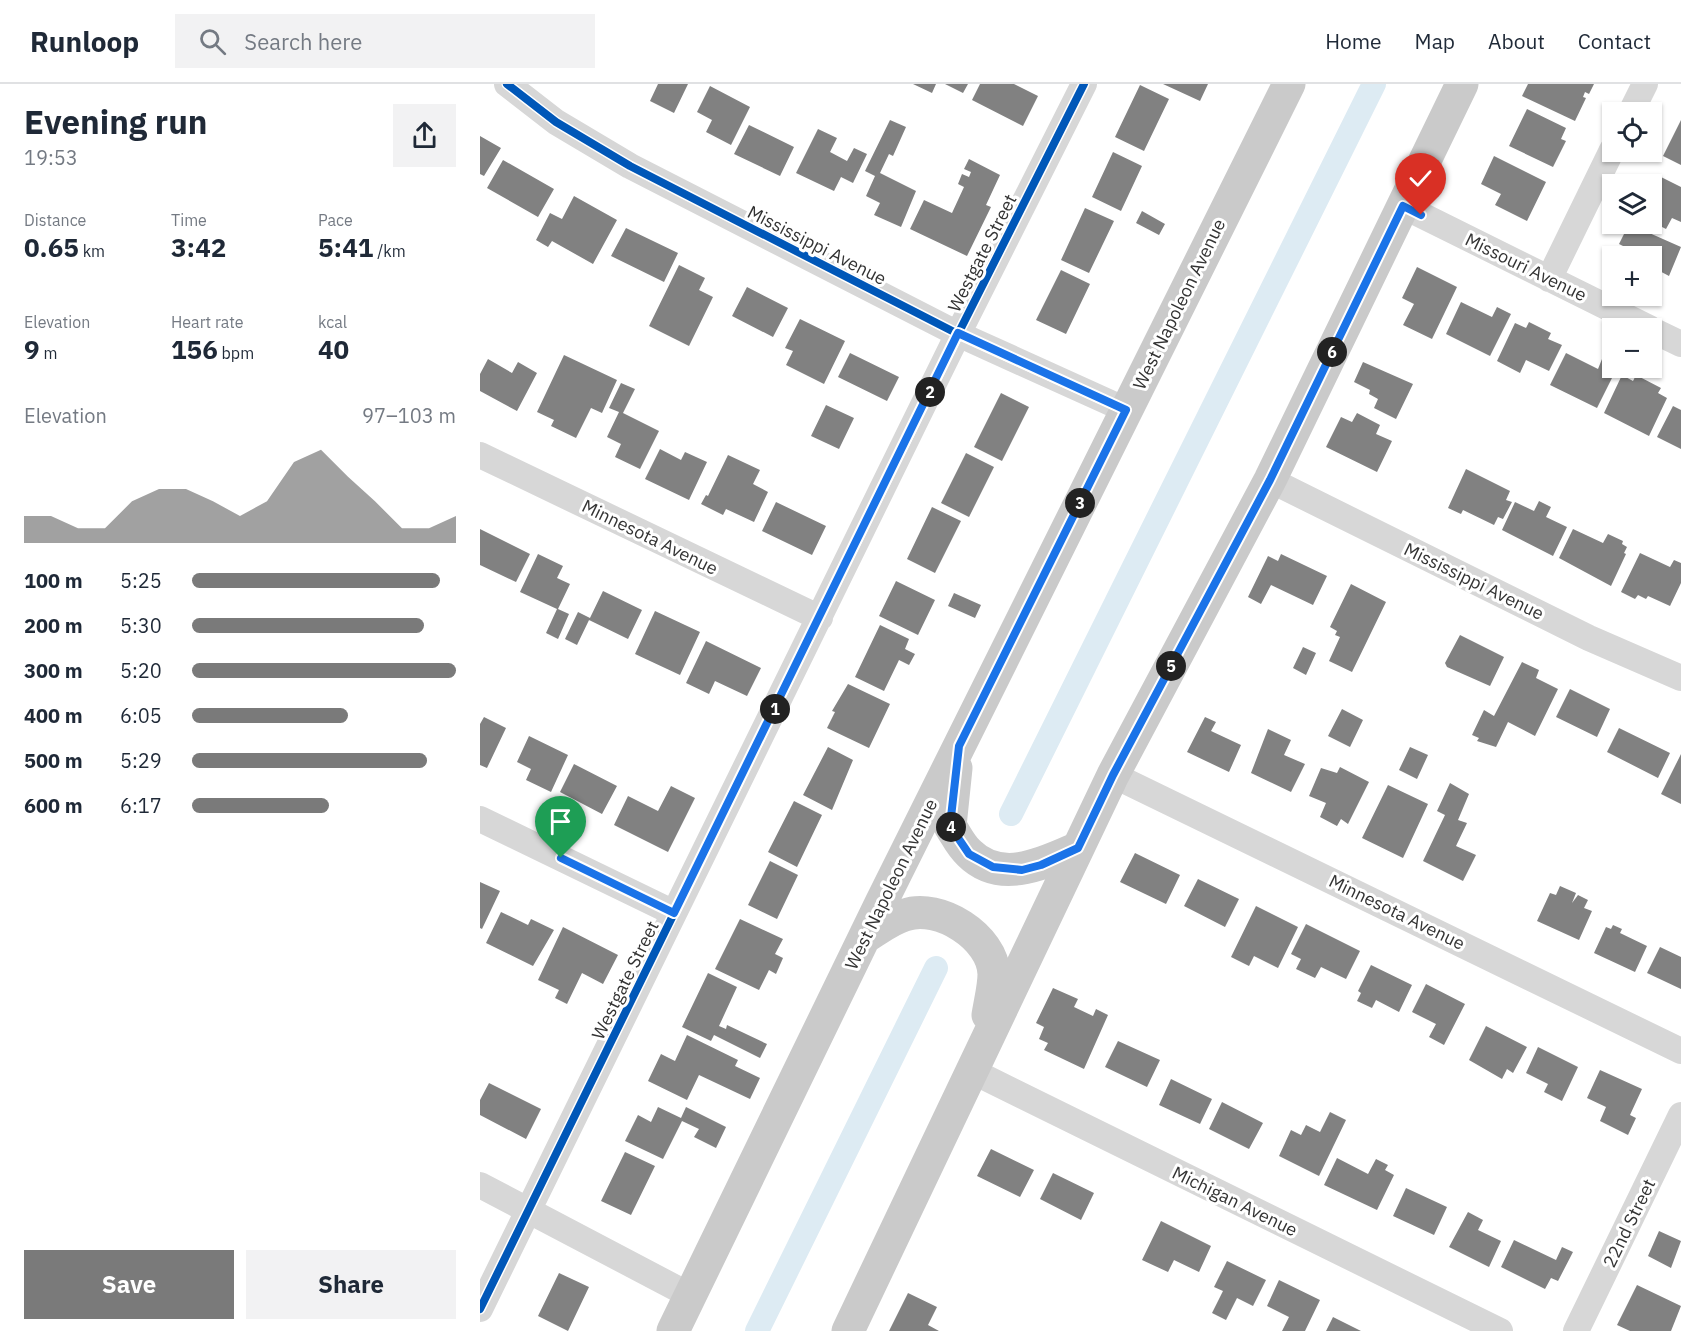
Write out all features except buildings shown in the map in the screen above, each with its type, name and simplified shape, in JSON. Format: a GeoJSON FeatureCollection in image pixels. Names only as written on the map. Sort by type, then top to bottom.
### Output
{"type":"FeatureCollection","features":[{"type":"Feature","properties":{"kind":"main road","name":"West Napoleon Avenue"},"geometry":{"type":"LineString","coordinates":[[673,1331],[959,746],[1289,84]]}},
{"type":"Feature","properties":{"kind":"main road"},"geometry":{"type":"LineString","coordinates":[[848,1331],[970,1070],[1113,775],[1270,480],[1462,84]]}},
{"type":"Feature","properties":{"kind":"main road"},"geometry":{"type":"LineString","coordinates":[[959,746],[950,826],[969,854],[993,867],[1022,870],[1041,865],[1078,848]]}},
{"type":"Feature","properties":{"kind":"main road"},"geometry":{"type":"LineString","coordinates":[[865,938],[906,914],[935,914],[960,924],[967,930],[982,943],[994,972],[984,1041]]}},
{"type":"Feature","properties":{"kind":"street","name":"Mississippi Avenue"},"geometry":{"type":"LineString","coordinates":[[507,84],[555,122],[630,166],[958,333],[1126,410]]}},
{"type":"Feature","properties":{"kind":"street","name":"Westgate Street"},"geometry":{"type":"LineString","coordinates":[[480,1309],[958,333],[1084,84]]}},
{"type":"Feature","properties":{"kind":"street"},"geometry":{"type":"LineString","coordinates":[[1636,102],[1645,84]]}},
{"type":"Feature","properties":{"kind":"street"},"geometry":{"type":"LineString","coordinates":[[1549,279],[1606,162]]}},
{"type":"Feature","properties":{"kind":"street","name":"Missouri Avenue"},"geometry":{"type":"LineString","coordinates":[[1403,206],[1628,318]]}},
{"type":"Feature","properties":{"kind":"street","name":"Missouri Avenue"},"geometry":{"type":"LineString","coordinates":[[1662,335],[1681,344]]}},
{"type":"Feature","properties":{"kind":"street","name":"Minnesota Avenue"},"geometry":{"type":"LineString","coordinates":[[480,455],[820,618]]}},
{"type":"Feature","properties":{"kind":"street","name":"Mississippi Avenue"},"geometry":{"type":"LineString","coordinates":[[1270,480],[1589,638],[1681,678]]}},
{"type":"Feature","properties":{"kind":"street","name":"Minnesota Avenue"},"geometry":{"type":"LineString","coordinates":[[1113,775],[1681,1051]]}},
{"type":"Feature","properties":{"kind":"street"},"geometry":{"type":"LineString","coordinates":[[480,819],[674,913]]}},
{"type":"Feature","properties":{"kind":"street","name":"Michigan Avenue"},"geometry":{"type":"LineString","coordinates":[[970,1070],[1500,1331]]}},
{"type":"Feature","properties":{"kind":"street","name":"22nd Street"},"geometry":{"type":"LineString","coordinates":[[1576,1331],[1681,1115]]}},
{"type":"Feature","properties":{"kind":"street"},"geometry":{"type":"LineString","coordinates":[[480,1185],[691,1296]]}},
{"type":"Feature","properties":{"kind":"waterway"},"geometry":{"type":"LineString","coordinates":[[1011,814],[1374,84]]}},
{"type":"Feature","properties":{"kind":"waterway"},"geometry":{"type":"LineString","coordinates":[[757,1331],[936,968]]}},
{"type":"Feature","properties":{"kind":"cycle path"},"geometry":{"type":"LineString","coordinates":[[507,84],[556,122],[630,166],[958,334],[1126,410]]}},
{"type":"Feature","properties":{"kind":"cycle path"},"geometry":{"type":"LineString","coordinates":[[480,1309],[958,334],[1084,84]]}},
{"type":"Feature","properties":{"kind":"route"},"geometry":{"type":"LineString","coordinates":[[561,858],[674,913],[958,333],[1126,410],[959,746],[950,826],[969,854],[993,867],[1022,870],[1041,865],[1078,848],[1113,775],[1270,480],[1403,206],[1421,215]]}}]}
